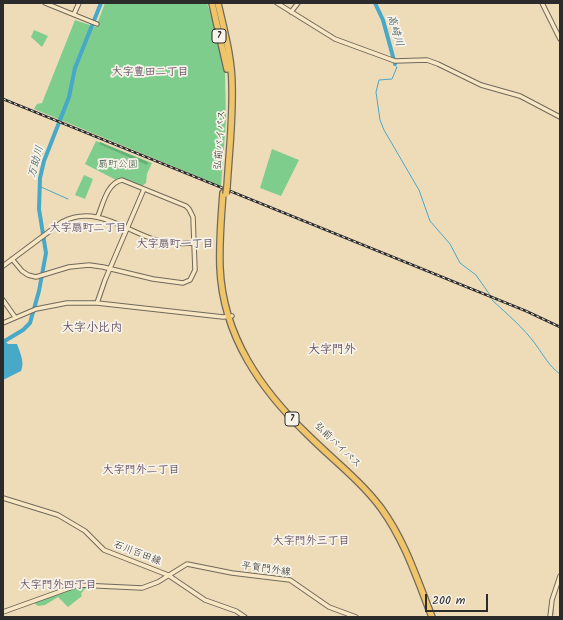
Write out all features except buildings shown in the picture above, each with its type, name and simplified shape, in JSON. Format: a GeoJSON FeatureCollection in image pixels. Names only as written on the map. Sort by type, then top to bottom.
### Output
{"type":"FeatureCollection","features":[{"type":"Feature","properties":{"kind":"highway","name":"7"},"geometry":{"type":"LineString","coordinates":[[212,3],[229,69]]}},
{"type":"Feature","properties":{"kind":"highway","name":"弘前バイパス"},"geometry":{"type":"LineString","coordinates":[[217,3],[229,69],[232,128],[225,190],[223,264],[230,317],[246,361],[267,392],[290,418],[370,495],[398,533],[408,554],[432,617]]}},
{"type":"Feature","properties":{"kind":"highway","name":"7"},"geometry":{"type":"LineString","coordinates":[[222,3],[229,41],[229,69]]}},
{"type":"Feature","properties":{"kind":"highway","name":"弘前バイパス"},"geometry":{"type":"LineString","coordinates":[[230,317],[245,351],[265,385],[286,409],[364,485],[392,518],[418,569],[436,617]]}},
{"type":"Feature","properties":{"kind":"street"},"geometry":{"type":"LineString","coordinates":[[46,3],[95,23]]}},
{"type":"Feature","properties":{"kind":"street"},"geometry":{"type":"LineString","coordinates":[[74,14],[78,3]]}},
{"type":"Feature","properties":{"kind":"street"},"geometry":{"type":"LineString","coordinates":[[277,3],[335,39],[393,61],[431,62],[481,85],[520,96],[560,117]]}},
{"type":"Feature","properties":{"kind":"street"},"geometry":{"type":"LineString","coordinates":[[291,12],[298,3]]}},
{"type":"Feature","properties":{"kind":"street"},"geometry":{"type":"LineString","coordinates":[[542,3],[560,39]]}},
{"type":"Feature","properties":{"kind":"street"},"geometry":{"type":"LineString","coordinates":[[12,259],[27,275],[40,276],[79,266],[94,265],[153,279],[185,283],[192,278],[195,270],[193,217],[189,209],[124,181],[114,183],[98,216]]}},
{"type":"Feature","properties":{"kind":"street"},"geometry":{"type":"LineString","coordinates":[[98,304],[110,269],[144,189]]}},
{"type":"Feature","properties":{"kind":"street"},"geometry":{"type":"LineString","coordinates":[[3,266],[46,233],[70,218],[85,215],[98,216],[166,243],[194,243]]}},
{"type":"Feature","properties":{"kind":"street"},"geometry":{"type":"LineString","coordinates":[[3,300],[15,317]]}},
{"type":"Feature","properties":{"kind":"street"},"geometry":{"type":"LineString","coordinates":[[3,323],[34,309],[67,303],[98,304],[230,317]]}},
{"type":"Feature","properties":{"kind":"street","name":"石川百田線"},"geometry":{"type":"LineString","coordinates":[[3,498],[52,512],[85,531],[99,546],[109,552],[168,574],[205,600],[236,611],[245,617]]}},
{"type":"Feature","properties":{"kind":"street","name":"平賀門外線"},"geometry":{"type":"LineString","coordinates":[[3,612],[72,586],[85,585],[138,589],[153,584],[182,566],[191,564],[232,574],[290,580],[329,607],[356,617]]}},
{"type":"Feature","properties":{"kind":"street"},"geometry":{"type":"LineString","coordinates":[[550,617],[552,600],[560,576]]}},
{"type":"Feature","properties":{"kind":"green space"},"geometry":{"type":"Polygon","coordinates":[[[105,3],[207,3],[219,40],[225,73],[226,120],[221,186],[34,109],[37,104],[42,103],[75,20],[96,27],[105,3]]]}},
{"type":"Feature","properties":{"kind":"green space"},"geometry":{"type":"Polygon","coordinates":[[[34,30],[48,36],[42,47],[31,37],[34,30]]]}},
{"type":"Feature","properties":{"kind":"green space","name":"扇町公園"},"geometry":{"type":"Polygon","coordinates":[[[96,141],[152,163],[147,174],[146,183],[142,186],[122,179],[116,180],[85,164],[96,141]]]}},
{"type":"Feature","properties":{"kind":"green space"},"geometry":{"type":"Polygon","coordinates":[[[100,142],[148,162],[147,165],[99,144],[100,142]]]}},
{"type":"Feature","properties":{"kind":"green space"},"geometry":{"type":"Polygon","coordinates":[[[272,149],[299,160],[281,196],[260,188],[272,149]]]}},
{"type":"Feature","properties":{"kind":"green space"},"geometry":{"type":"Polygon","coordinates":[[[84,175],[93,179],[85,199],[75,195],[84,175]]]}},
{"type":"Feature","properties":{"kind":"green space"},"geometry":{"type":"Polygon","coordinates":[[[75,587],[86,587],[81,594],[82,596],[68,607],[58,597],[45,605],[38,606],[34,603],[75,587]]]}},
{"type":"Feature","properties":{"kind":"water"},"geometry":{"type":"Polygon","coordinates":[[[6,342],[8,344],[17,344],[22,358],[22,368],[21,371],[3,380],[3,344],[6,342]]]}},
{"type":"Feature","properties":{"kind":"waterway","name":"万助川"},"geometry":{"type":"LineString","coordinates":[[3,342],[23,330],[30,323],[39,291],[46,253],[39,209],[40,178],[44,161],[69,97],[75,68],[101,3]]}},
{"type":"Feature","properties":{"kind":"waterway","name":"高崎川"},"geometry":{"type":"LineString","coordinates":[[375,3],[383,20],[395,64]]}},
{"type":"Feature","properties":{"kind":"waterway"},"geometry":{"type":"LineString","coordinates":[[396,67],[392,79],[379,80],[376,92],[380,120],[384,130],[419,190],[430,221],[450,244],[460,263],[476,275],[490,295]]}},
{"type":"Feature","properties":{"kind":"waterway"},"geometry":{"type":"LineString","coordinates":[[41,187],[68,199]]}},
{"type":"Feature","properties":{"kind":"waterway"},"geometry":{"type":"LineString","coordinates":[[492,300],[515,321],[560,374]]}},
{"type":"Feature","properties":{"kind":"waterway"},"geometry":{"type":"LineString","coordinates":[[553,607],[553,614]]}},
{"type":"Feature","properties":{"kind":"railway"},"geometry":{"type":"LineString","coordinates":[[3,99],[526,311],[560,327]]}},
{"type":"Feature","properties":{"kind":"district","name":"大字豊田二丁目"},"geometry":{"type":"Point","coordinates":[150,73]}},
{"type":"Feature","properties":{"kind":"district","name":"大字扇町二丁目"},"geometry":{"type":"Point","coordinates":[88,229]}},
{"type":"Feature","properties":{"kind":"district","name":"大字扇町一丁目"},"geometry":{"type":"Point","coordinates":[175,245]}},
{"type":"Feature","properties":{"kind":"district","name":"大字小比内"},"geometry":{"type":"Point","coordinates":[92,329]}},
{"type":"Feature","properties":{"kind":"district","name":"大字門外"},"geometry":{"type":"Point","coordinates":[332,351]}},
{"type":"Feature","properties":{"kind":"district","name":"大字門外二丁目"},"geometry":{"type":"Point","coordinates":[141,471]}},
{"type":"Feature","properties":{"kind":"district","name":"大字門外三丁目"},"geometry":{"type":"Point","coordinates":[311,542]}},
{"type":"Feature","properties":{"kind":"district","name":"大字門外四丁目"},"geometry":{"type":"Point","coordinates":[58,586]}}]}
